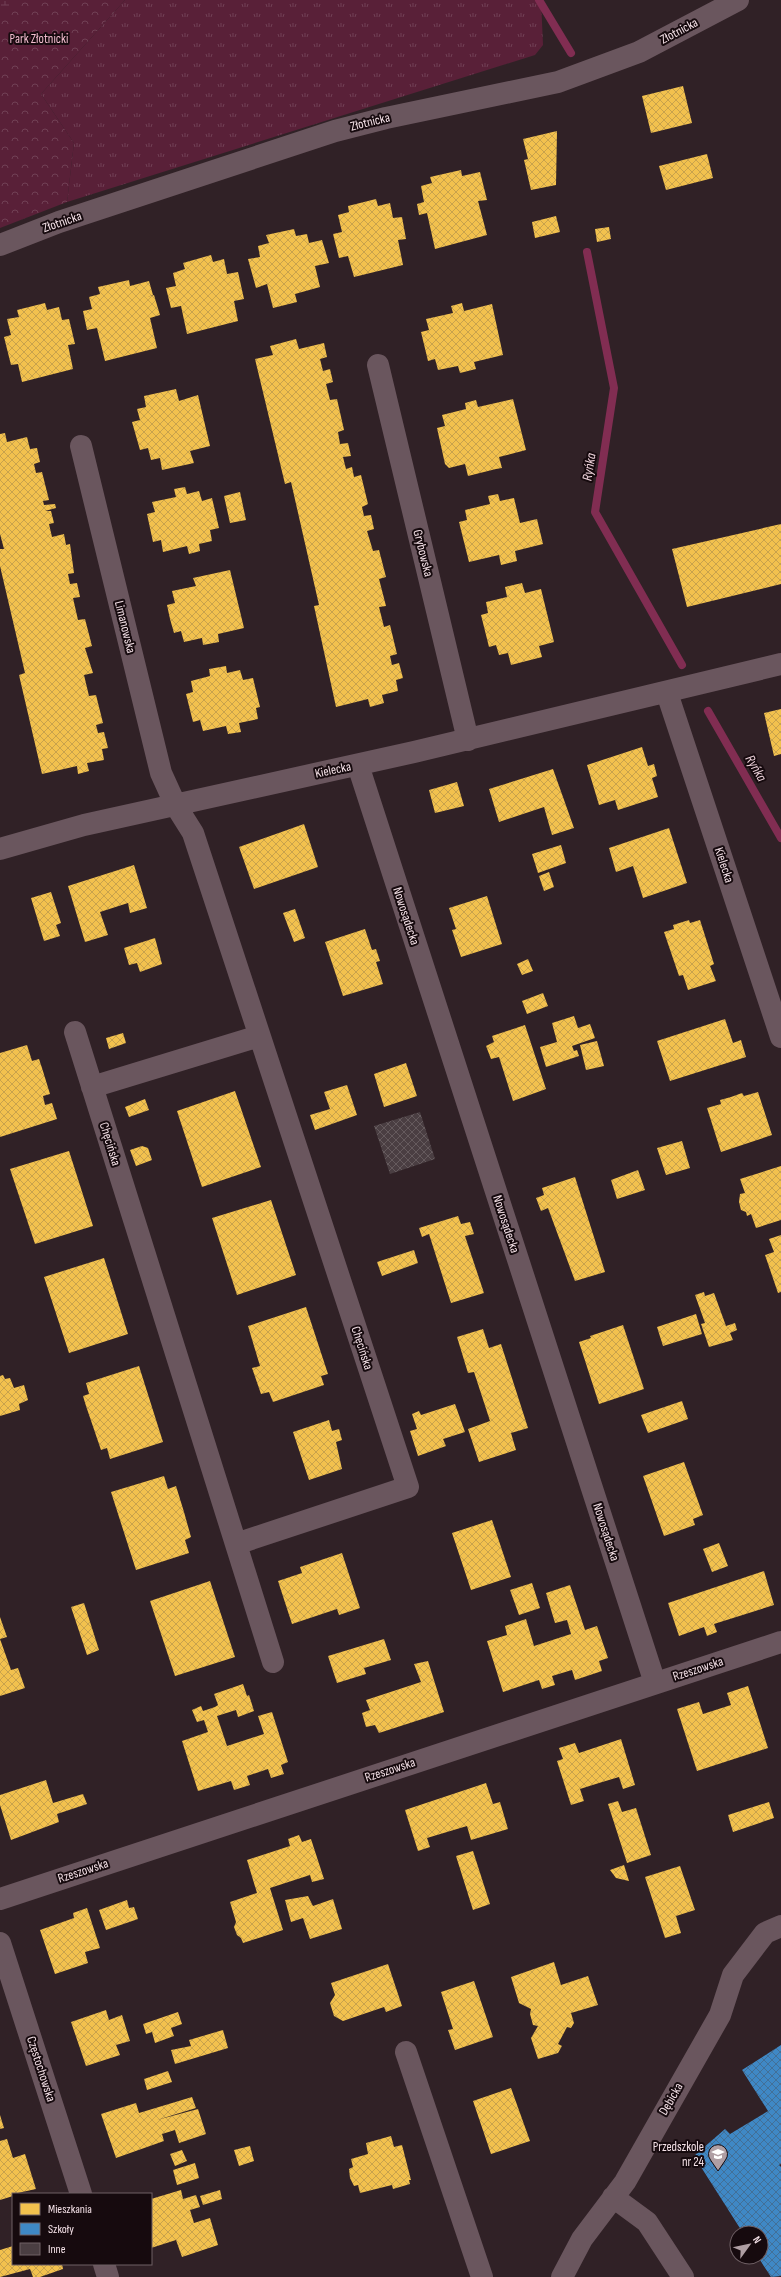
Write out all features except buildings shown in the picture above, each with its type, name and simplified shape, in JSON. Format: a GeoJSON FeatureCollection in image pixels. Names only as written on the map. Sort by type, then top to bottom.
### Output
{"type":"FeatureCollection","features":[{"type":"Feature","properties":{"kind":"street","name":"Złotnicka"},"geometry":{"type":"LineString","coordinates":[[0,245],[59,222],[335,131],[386,118],[558,82],[598,69],[639,52],[738,0]]}},
{"type":"Feature","properties":{"kind":"street","name":"Grybowska"},"geometry":{"type":"LineString","coordinates":[[378,365],[468,740]]}},
{"type":"Feature","properties":{"kind":"street","name":"Limanowska"},"geometry":{"type":"LineString","coordinates":[[81,446],[161,773],[176,806]]}},
{"type":"Feature","properties":{"kind":"street","name":"Kielecka"},"geometry":{"type":"LineString","coordinates":[[0,849],[84,825],[176,806],[468,740],[667,693],[781,664]]}},
{"type":"Feature","properties":{"kind":"street","name":"Kielecka"},"geometry":{"type":"LineString","coordinates":[[667,693],[781,1037]]}},
{"type":"Feature","properties":{"kind":"street","name":"Nowosądecka"},"geometry":{"type":"LineString","coordinates":[[358,765],[655,1683]]}},
{"type":"Feature","properties":{"kind":"street","name":"Chęcińska"},"geometry":{"type":"LineString","coordinates":[[176,806],[193,833],[408,1487],[236,1544]]}},
{"type":"Feature","properties":{"kind":"street","name":"Chęcińska"},"geometry":{"type":"LineString","coordinates":[[75,1032],[273,1662]]}},
{"type":"Feature","properties":{"kind":"street"},"geometry":{"type":"LineString","coordinates":[[92,1087],[259,1036]]}},
{"type":"Feature","properties":{"kind":"street","name":"Rzeszowska"},"geometry":{"type":"LineString","coordinates":[[0,1899],[781,1642]]}},
{"type":"Feature","properties":{"kind":"street","name":"Dębicka"},"geometry":{"type":"LineString","coordinates":[[562,2277],[582,2239],[625,2182],[720,2015],[733,1975],[765,1932],[781,1926]]}},
{"type":"Feature","properties":{"kind":"street","name":"Częstochowska"},"geometry":{"type":"LineString","coordinates":[[0,1943],[81,2193]]}},
{"type":"Feature","properties":{"kind":"street"},"geometry":{"type":"LineString","coordinates":[[406,2052],[482,2277]]}},
{"type":"Feature","properties":{"kind":"street"},"geometry":{"type":"LineString","coordinates":[[613,2197],[647,2222],[683,2277]]}},
{"type":"Feature","properties":{"kind":"street"},"geometry":{"type":"LineString","coordinates":[[104,2265],[108,2277]]}},
{"type":"Feature","properties":{"kind":"green space","name":"Park Złotnicki"},"geometry":{"type":"Polygon","coordinates":[[[0,0],[125,0],[41,94],[74,143],[67,202],[0,228],[0,0]]]}},
{"type":"Feature","properties":{"kind":"green space"},"geometry":{"type":"Polygon","coordinates":[[[0,0],[27,0],[0,10],[0,0]]]}},
{"type":"Feature","properties":{"kind":"green space"},"geometry":{"type":"Polygon","coordinates":[[[125,0],[541,0],[543,45],[535,55],[67,202],[74,143],[41,94],[125,0]]]}},
{"type":"Feature","properties":{"kind":"waterway","name":"Ryńka"},"geometry":{"type":"LineString","coordinates":[[539,0],[571,53]]}},
{"type":"Feature","properties":{"kind":"waterway","name":"Ryńka"},"geometry":{"type":"LineString","coordinates":[[587,252],[614,388],[595,512],[682,665]]}},
{"type":"Feature","properties":{"kind":"waterway","name":"Ryńka"},"geometry":{"type":"LineString","coordinates":[[708,711],[781,838]]}},
{"type":"Feature","properties":{"kind":"place","name":"Przedszkole nr 24"},"geometry":{"type":"Point","coordinates":[718,2171]}}]}
